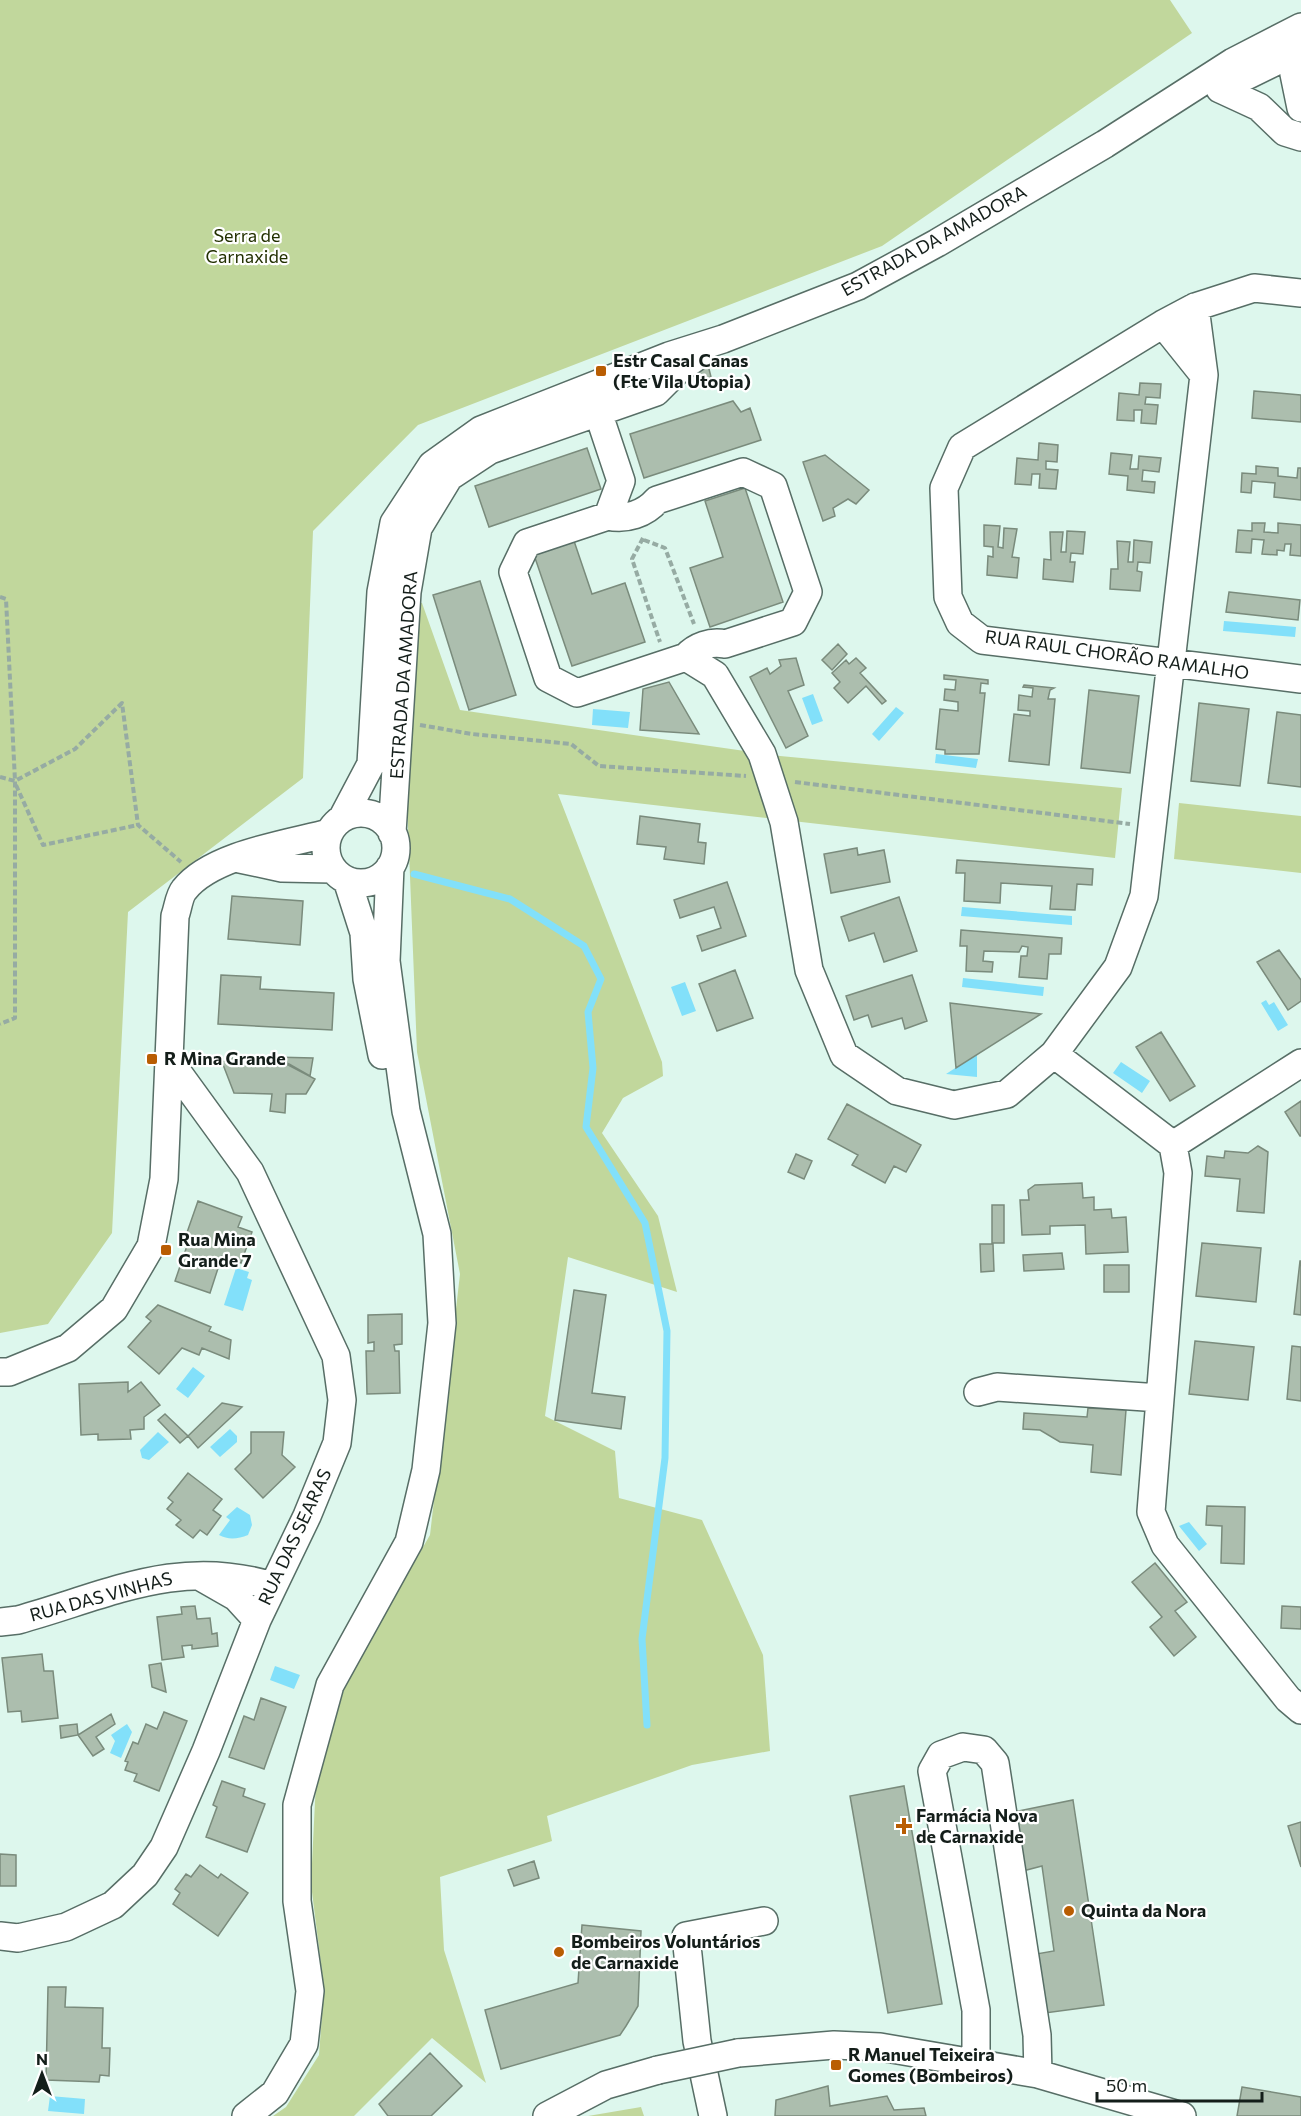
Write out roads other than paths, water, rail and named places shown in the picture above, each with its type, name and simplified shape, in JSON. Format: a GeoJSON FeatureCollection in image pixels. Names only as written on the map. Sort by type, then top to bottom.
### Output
{"type":"FeatureCollection","features":[{"type":"Feature","properties":{"kind":"street","name":"ESTRADA DA AMADORA"},"geometry":{"type":"LineString","coordinates":[[336,825],[371,764],[381,592],[394,523],[432,465],[481,430],[858,286],[1105,144],[1233,62],[1301,27]]}},
{"type":"Feature","properties":{"kind":"street","name":"ESTRADA DA AMADORA"},"geometry":{"type":"LineString","coordinates":[[1105,144],[1301,49]]}},
{"type":"Feature","properties":{"kind":"street"},"geometry":{"type":"LineString","coordinates":[[1301,58],[1294,74],[1301,108]]}},
{"type":"Feature","properties":{"kind":"street"},"geometry":{"type":"LineString","coordinates":[[1220,89],[1259,107],[1285,132],[1301,137]]}},
{"type":"Feature","properties":{"kind":"street","name":"RUA RAUL CHORÃO RAMALHO"},"geometry":{"type":"LineString","coordinates":[[1301,293],[1254,288],[1195,307],[1163,324],[962,447],[944,488],[948,597],[960,623],[982,640],[1301,679]]}},
{"type":"Feature","properties":{"kind":"street"},"geometry":{"type":"LineString","coordinates":[[695,653],[715,675],[762,754],[784,822],[809,970],[844,1055],[897,1091],[954,1105],[1007,1094],[1054,1054],[1118,967],[1144,896],[1204,375],[1195,307]]}},
{"type":"Feature","properties":{"kind":"street"},"geometry":{"type":"LineString","coordinates":[[1163,324],[1204,375]]}},
{"type":"Feature","properties":{"kind":"street","name":"ESTRADA DA AMADORA"},"geometry":{"type":"LineString","coordinates":[[392,833],[407,592],[418,528],[449,477],[490,450],[656,392],[680,368],[723,339]]}},
{"type":"Feature","properties":{"kind":"street"},"geometry":{"type":"LineString","coordinates":[[646,507],[621,481],[598,412],[603,394],[635,382],[649,364]]}},
{"type":"Feature","properties":{"kind":"street"},"geometry":{"type":"LineString","coordinates":[[529,411],[554,413],[579,404],[598,412]]}},
{"type":"Feature","properties":{"kind":"street"},"geometry":{"type":"LineString","coordinates":[[743,472],[773,486],[808,592],[793,622],[577,693],[548,678],[513,572],[527,543],[608,516],[620,519],[646,507],[743,472]]}},
{"type":"Feature","properties":{"kind":"street"},"geometry":{"type":"LineString","coordinates":[[608,516],[621,481]]}},
{"type":"Feature","properties":{"kind":"street"},"geometry":{"type":"LineString","coordinates":[[0,1372],[9,1372],[68,1348],[114,1309],[151,1246],[164,1179],[175,916],[183,891],[198,876],[236,858],[366,813],[376,816],[392,833],[395,856],[390,867],[381,876],[358,883],[340,874],[282,868],[236,858]]}},
{"type":"Feature","properties":{"kind":"street"},"geometry":{"type":"LineString","coordinates":[[336,825],[326,851],[340,874],[364,933],[367,979],[382,1059],[406,1111]]}},
{"type":"Feature","properties":{"kind":"street"},"geometry":{"type":"LineString","coordinates":[[246,2116],[275,2093],[304,2044],[310,1991],[297,1901],[297,1805],[330,1685],[409,1542],[426,1470],[442,1323],[437,1233],[406,1111],[386,961],[390,867]]}},
{"type":"Feature","properties":{"kind":"street"},"geometry":{"type":"LineString","coordinates":[[1054,1054],[1173,1145],[1178,1173],[1151,1512],[1165,1545],[1288,1699],[1301,1710]]}},
{"type":"Feature","properties":{"kind":"street","name":"RUA DAS SEARAS"},"geometry":{"type":"LineString","coordinates":[[0,1936],[18,1938],[66,1927],[113,1905],[145,1875],[164,1847],[206,1752],[257,1620],[307,1516],[337,1443],[342,1400],[336,1356],[250,1172],[168,1059]]}},
{"type":"Feature","properties":{"kind":"street"},"geometry":{"type":"LineString","coordinates":[[1173,1145],[1301,1063]]}},
{"type":"Feature","properties":{"kind":"street"},"geometry":{"type":"LineString","coordinates":[[978,1392],[997,1387],[1160,1398]]}},
{"type":"Feature","properties":{"kind":"street"},"geometry":{"type":"LineString","coordinates":[[195,1574],[236,1597],[257,1620]]}},
{"type":"Feature","properties":{"kind":"street","name":"RUA DAS VINHAS"},"geometry":{"type":"LineString","coordinates":[[0,1622],[18,1620],[163,1577],[195,1574],[242,1576],[272,1586]]}},
{"type":"Feature","properties":{"kind":"street"},"geometry":{"type":"LineString","coordinates":[[976,2064],[976,2010],[932,1771],[941,1755],[963,1747],[984,1750],[995,1763],[1037,2035],[1038,2074]]}},
{"type":"Feature","properties":{"kind":"street"},"geometry":{"type":"LineString","coordinates":[[713,2116],[697,2041],[686,1936],[764,1922]]}},
{"type":"Feature","properties":{"kind":"street"},"geometry":{"type":"LineString","coordinates":[[547,2116],[606,2085],[658,2070],[738,2053],[788,2047],[845,2045],[880,2047],[1038,2074],[1182,2116]]}},
{"type":"Feature","properties":{"kind":"water"},"geometry":{"type":"Polygon","coordinates":[[[1224,621],[1296,627],[1295,637],[1223,631],[1224,621]]]}},
{"type":"Feature","properties":{"kind":"water"},"geometry":{"type":"Polygon","coordinates":[[[813,694],[823,721],[812,725],[802,698],[813,694]]]}},
{"type":"Feature","properties":{"kind":"water"},"geometry":{"type":"Polygon","coordinates":[[[896,707],[904,713],[879,741],[872,734],[896,707]]]}},
{"type":"Feature","properties":{"kind":"water"},"geometry":{"type":"Polygon","coordinates":[[[593,709],[630,712],[628,728],[592,725],[593,709]]]}},
{"type":"Feature","properties":{"kind":"water"},"geometry":{"type":"Polygon","coordinates":[[[936,754],[978,759],[976,768],[935,763],[936,754]]]}},
{"type":"Feature","properties":{"kind":"water"},"geometry":{"type":"Polygon","coordinates":[[[962,907],[1072,916],[1072,925],[961,916],[962,907]]]}},
{"type":"Feature","properties":{"kind":"water"},"geometry":{"type":"Polygon","coordinates":[[[963,978],[1044,987],[1043,996],[962,987],[963,978]]]}},
{"type":"Feature","properties":{"kind":"water"},"geometry":{"type":"Polygon","coordinates":[[[685,982],[696,1011],[682,1016],[671,987],[685,982]]]}},
{"type":"Feature","properties":{"kind":"water"},"geometry":{"type":"Polygon","coordinates":[[[1266,1000],[1269,1005],[1274,1002],[1288,1025],[1278,1031],[1261,1003],[1266,1000]]]}},
{"type":"Feature","properties":{"kind":"water"},"geometry":{"type":"Polygon","coordinates":[[[977,1054],[977,1077],[946,1074],[977,1054]]]}},
{"type":"Feature","properties":{"kind":"water"},"geometry":{"type":"Polygon","coordinates":[[[1121,1062],[1150,1081],[1142,1093],[1113,1073],[1121,1062]]]}},
{"type":"Feature","properties":{"kind":"water"},"geometry":{"type":"Polygon","coordinates":[[[236,1268],[249,1272],[247,1278],[252,1280],[243,1311],[224,1305],[236,1268]]]}},
{"type":"Feature","properties":{"kind":"water"},"geometry":{"type":"Polygon","coordinates":[[[193,1367],[205,1376],[188,1398],[176,1389],[193,1367]]]}},
{"type":"Feature","properties":{"kind":"water"},"geometry":{"type":"Polygon","coordinates":[[[230,1429],[237,1436],[237,1442],[220,1457],[210,1447],[230,1429]]]}},
{"type":"Feature","properties":{"kind":"water"},"geometry":{"type":"Polygon","coordinates":[[[158,1432],[169,1442],[149,1460],[142,1458],[140,1450],[158,1432]]]}},
{"type":"Feature","properties":{"kind":"water"},"geometry":{"type":"Polygon","coordinates":[[[237,1507],[250,1515],[252,1525],[248,1535],[226,1538],[219,1535],[230,1520],[226,1517],[237,1507]]]}},
{"type":"Feature","properties":{"kind":"water"},"geometry":{"type":"Polygon","coordinates":[[[1189,1522],[1207,1544],[1199,1551],[1179,1526],[1189,1522]]]}},
{"type":"Feature","properties":{"kind":"water"},"geometry":{"type":"Polygon","coordinates":[[[275,1666],[300,1675],[294,1689],[270,1680],[275,1666]]]}},
{"type":"Feature","properties":{"kind":"water"},"geometry":{"type":"Polygon","coordinates":[[[127,1724],[132,1732],[121,1758],[110,1753],[115,1741],[111,1735],[127,1724]]]}},
{"type":"Feature","properties":{"kind":"water"},"geometry":{"type":"Polygon","coordinates":[[[50,2096],[85,2099],[84,2114],[48,2111],[50,2096]]]}},
{"type":"Feature","properties":{"kind":"waterway"},"geometry":{"type":"LineString","coordinates":[[414,874],[510,899],[584,946],[601,979],[588,1012],[593,1068],[586,1127],[645,1223],[667,1331],[665,1458],[642,1639],[647,1725]]}},
{"type":"Feature","properties":{"kind":"place","name":"Estr Casal Canas (Fte Vila Utopia)"},"geometry":{"type":"Point","coordinates":[601,371]}},
{"type":"Feature","properties":{"kind":"place","name":"R Mina Grande"},"geometry":{"type":"Point","coordinates":[152,1059]}},
{"type":"Feature","properties":{"kind":"place","name":"Rua Mina Grande 7"},"geometry":{"type":"Point","coordinates":[166,1250]}},
{"type":"Feature","properties":{"kind":"place","name":"Farmácia Nova de Carnaxide"},"geometry":{"type":"Point","coordinates":[904,1826]}},
{"type":"Feature","properties":{"kind":"place","name":"Quinta da Nora"},"geometry":{"type":"Point","coordinates":[1069,1911]}},
{"type":"Feature","properties":{"kind":"place","name":"Bombeiros Voluntários de Carnaxide"},"geometry":{"type":"Point","coordinates":[559,1952]}},
{"type":"Feature","properties":{"kind":"place","name":"R Manuel Teixeira Gomes (Bombeiros)"},"geometry":{"type":"Point","coordinates":[836,2065]}},
{"type":"Feature","properties":{"kind":"park label","name":"Serra de Carnaxide"},"geometry":{"type":"Point","coordinates":[247,246]}}]}
